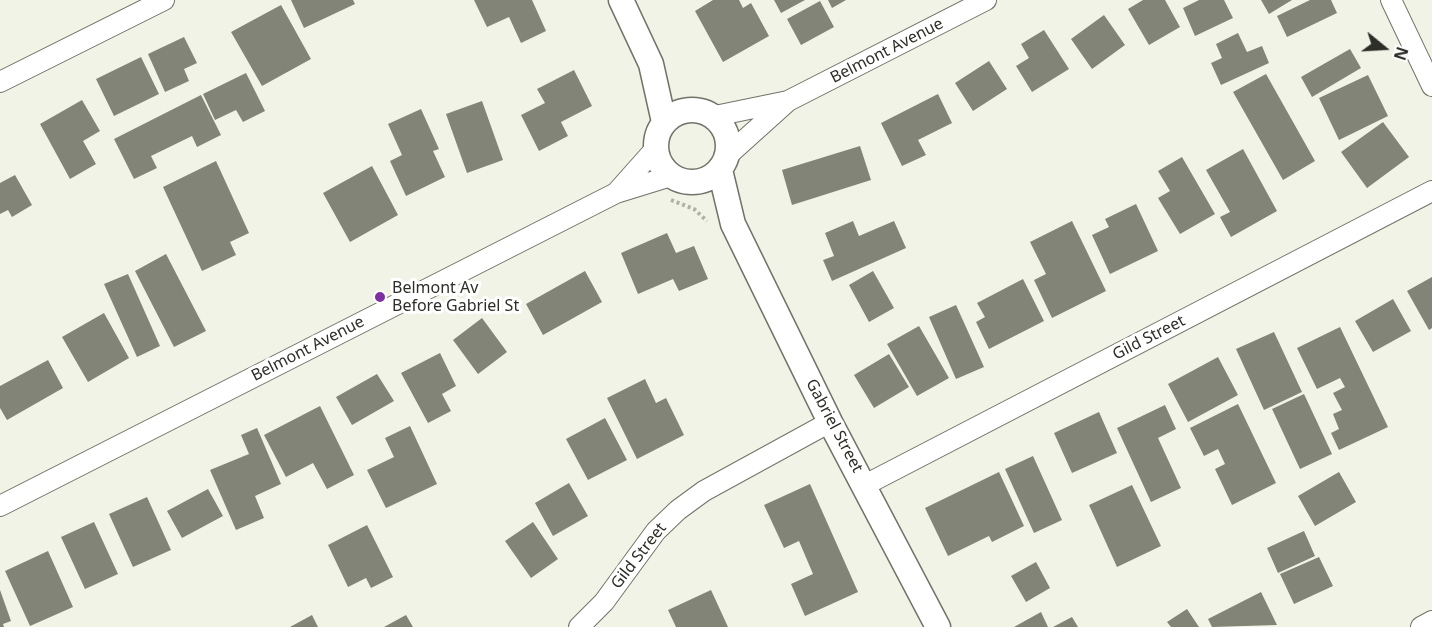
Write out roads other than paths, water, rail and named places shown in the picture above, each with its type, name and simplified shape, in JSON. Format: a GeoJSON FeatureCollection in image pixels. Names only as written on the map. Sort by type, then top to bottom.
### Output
{"type":"FeatureCollection","features":[{"type":"Feature","properties":{"kind":"street"},"geometry":{"type":"LineString","coordinates":[[0,82],[164,0]]}},
{"type":"Feature","properties":{"kind":"street"},"geometry":{"type":"LineString","coordinates":[[621,0],[651,64],[664,122]]}},
{"type":"Feature","properties":{"kind":"street","name":"Belmont Avenue"},"geometry":{"type":"LineString","coordinates":[[714,116],[788,101],[986,0]]}},
{"type":"Feature","properties":{"kind":"street"},"geometry":{"type":"LineString","coordinates":[[1391,0],[1432,86]]}},
{"type":"Feature","properties":{"kind":"street"},"geometry":{"type":"LineString","coordinates":[[651,64],[691,109]]}},
{"type":"Feature","properties":{"kind":"street","name":"Belmont Avenue"},"geometry":{"type":"LineString","coordinates":[[724,162],[788,101]]}},
{"type":"Feature","properties":{"kind":"street"},"geometry":{"type":"LineString","coordinates":[[691,109],[703,110],[714,116],[727,133],[724,162],[704,181],[694,182],[671,176],[658,159],[656,148],[656,138],[664,122],[681,111],[691,109]]}},
{"type":"Feature","properties":{"kind":"street","name":"Belmont Avenue"},"geometry":{"type":"LineString","coordinates":[[616,193],[656,148]]}},
{"type":"Feature","properties":{"kind":"street","name":"Gabriel Street"},"geometry":{"type":"LineString","coordinates":[[723,227],[724,162]]}},
{"type":"Feature","properties":{"kind":"street","name":"Belmont Avenue"},"geometry":{"type":"LineString","coordinates":[[0,506],[616,193],[671,176]]}},
{"type":"Feature","properties":{"kind":"street","name":"Gabriel Street"},"geometry":{"type":"LineString","coordinates":[[694,182],[723,227],[831,422],[938,627]]}},
{"type":"Feature","properties":{"kind":"street","name":"Gild Street"},"geometry":{"type":"LineString","coordinates":[[865,485],[1432,191]]}},
{"type":"Feature","properties":{"kind":"street","name":"Gild Street"},"geometry":{"type":"LineString","coordinates":[[579,627],[604,602],[656,531],[678,510],[704,490],[831,422]]}},
{"type":"Feature","properties":{"kind":"street"},"geometry":{"type":"LineString","coordinates":[[1420,627],[1432,621]]}},
{"type":"Feature","properties":{"kind":"place","name":"Belmont Av Before Gabriel St"},"geometry":{"type":"Point","coordinates":[380,297]}}]}
